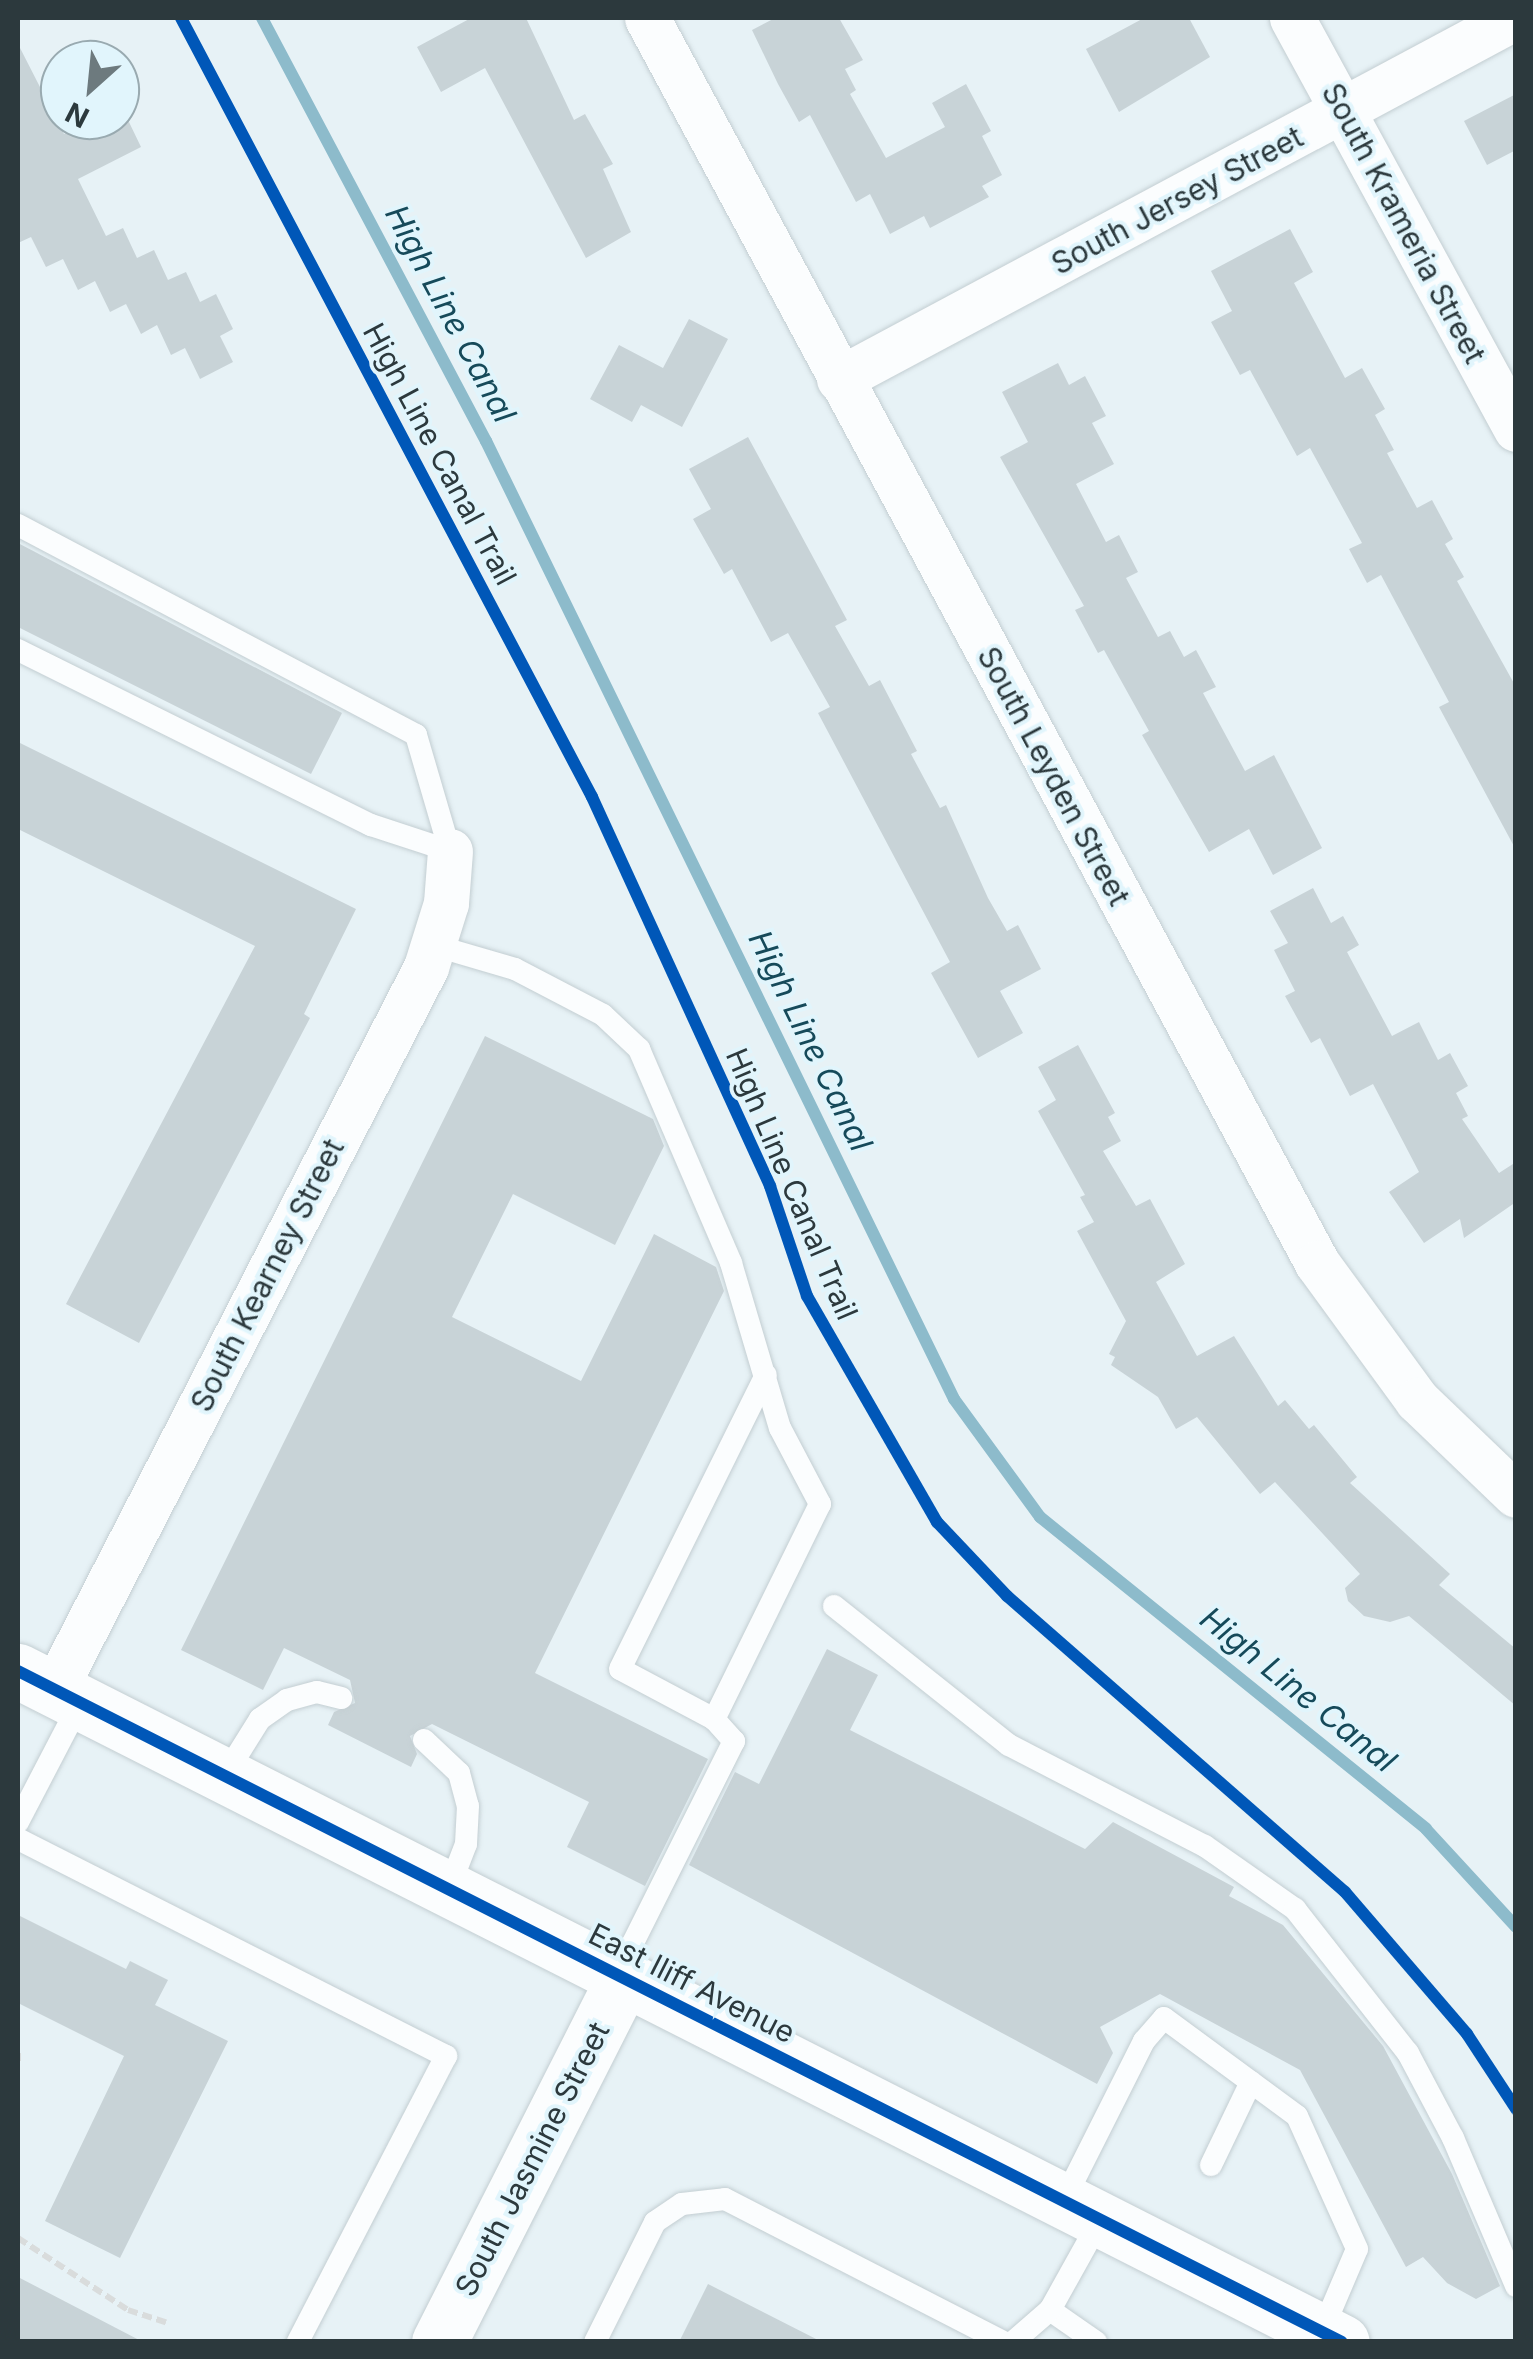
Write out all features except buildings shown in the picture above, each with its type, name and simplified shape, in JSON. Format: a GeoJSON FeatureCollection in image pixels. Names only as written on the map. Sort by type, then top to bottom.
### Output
{"type":"FeatureCollection","features":[{"type":"Feature","properties":{"kind":"street","name":"South Leyden Street"},"geometry":{"type":"LineString","coordinates":[[647,18],[1317,1262],[1417,1400],[1516,1495]]}},
{"type":"Feature","properties":{"kind":"street","name":"South Krameria Street"},"geometry":{"type":"LineString","coordinates":[[1292,18],[1516,429]]}},
{"type":"Feature","properties":{"kind":"street","name":"South Jersey Street"},"geometry":{"type":"LineString","coordinates":[[839,379],[1514,18]]}},
{"type":"Feature","properties":{"kind":"street","name":"South Kearney Street"},"geometry":{"type":"LineString","coordinates":[[51,1688],[433,945],[446,903],[450,851]]}},
{"type":"Feature","properties":{"kind":"street","name":"East Iliff Avenue"},"geometry":{"type":"LineString","coordinates":[[51,1688],[1332,2336]]}},
{"type":"Feature","properties":{"kind":"street","name":"South Jasmine Street"},"geometry":{"type":"LineString","coordinates":[[439,2342],[624,1976]]}},
{"type":"Feature","properties":{"kind":"lane"},"geometry":{"type":"LineString","coordinates":[[18,525],[416,736],[450,851]]}},
{"type":"Feature","properties":{"kind":"lane"},"geometry":{"type":"LineString","coordinates":[[18,650],[371,825],[450,851]]}},
{"type":"Feature","properties":{"kind":"lane"},"geometry":{"type":"LineString","coordinates":[[433,945],[515,969],[603,1015],[639,1049],[731,1263],[780,1428],[820,1504],[714,1719]]}},
{"type":"Feature","properties":{"kind":"lane"},"geometry":{"type":"LineString","coordinates":[[624,1976],[633,1943],[734,1741],[714,1719],[620,1669],[766,1375]]}},
{"type":"Feature","properties":{"kind":"lane"},"geometry":{"type":"LineString","coordinates":[[834,1606],[1010,1746],[1204,1846],[1295,1909],[1408,2053],[1516,2286]]}},
{"type":"Feature","properties":{"kind":"lane"},"geometry":{"type":"LineString","coordinates":[[18,1822],[51,1688]]}},
{"type":"Feature","properties":{"kind":"lane"},"geometry":{"type":"LineString","coordinates":[[225,1776],[260,1719],[287,1700],[317,1692],[341,1698]]}},
{"type":"Feature","properties":{"kind":"lane"},"geometry":{"type":"LineString","coordinates":[[424,1740],[459,1773],[468,1806],[466,1844],[448,1888]]}},
{"type":"Feature","properties":{"kind":"lane"},"geometry":{"type":"LineString","coordinates":[[18,1840],[446,2056],[298,2342]]}},
{"type":"Feature","properties":{"kind":"lane"},"geometry":{"type":"LineString","coordinates":[[1013,2342],[1050,2310],[1144,2041],[1164,2018],[1298,2116],[1350,2222],[1356,2249],[1332,2336]]}},
{"type":"Feature","properties":{"kind":"lane"},"geometry":{"type":"LineString","coordinates":[[1211,2165],[1251,2082]]}},
{"type":"Feature","properties":{"kind":"lane"},"geometry":{"type":"LineString","coordinates":[[596,2342],[655,2222],[682,2204],[725,2199],[1003,2342]]}},
{"type":"Feature","properties":{"kind":"lane"},"geometry":{"type":"LineString","coordinates":[[1050,2310],[1096,2342]]}},
{"type":"Feature","properties":{"kind":"path"},"geometry":{"type":"LineString","coordinates":[[18,2053],[18,2062]]}},
{"type":"Feature","properties":{"kind":"path"},"geometry":{"type":"LineString","coordinates":[[18,2238],[128,2310],[166,2322]]}},
{"type":"Feature","properties":{"kind":"waterway","name":"High Line Canal"},"geometry":{"type":"LineString","coordinates":[[262,18],[486,441],[954,1399],[1040,1517],[1426,1829],[1516,1927]]}},
{"type":"Feature","properties":{"kind":"cycle path","name":"High Line Canal Trail"},"geometry":{"type":"LineString","coordinates":[[181,18],[592,797],[770,1186],[807,1296],[937,1522],[1007,1596],[1345,1892],[1467,2034],[1516,2109]]}},
{"type":"Feature","properties":{"kind":"cycle path"},"geometry":{"type":"LineString","coordinates":[[18,1671],[1342,2342]]}}]}
